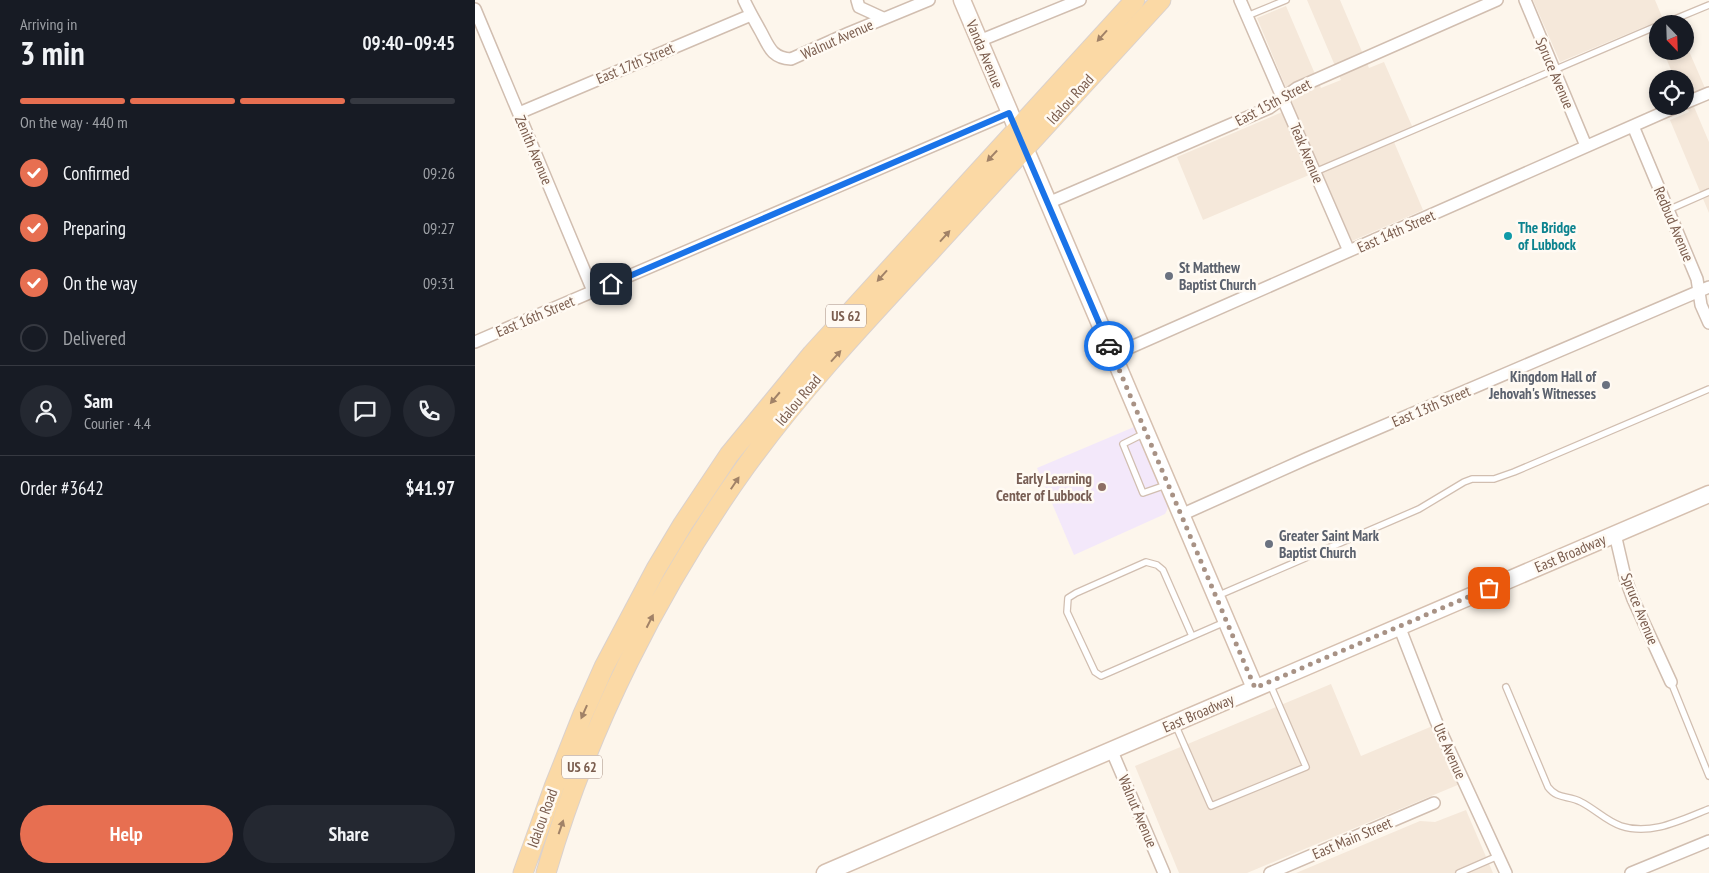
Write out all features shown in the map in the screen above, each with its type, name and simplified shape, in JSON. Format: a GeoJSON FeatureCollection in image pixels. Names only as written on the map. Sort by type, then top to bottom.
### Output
{"type":"FeatureCollection","features":[{"type":"Feature","properties":{"kind":"main road","name":"Vanda Avenue"},"geometry":{"type":"LineString","coordinates":[[962,0],[1216,596],[1227,621],[1262,685]]}},
{"type":"Feature","properties":{"kind":"main road","name":"Idalou Road"},"geometry":{"type":"LineString","coordinates":[[523,873],[557,778],[604,667],[656,569],[683,524],[729,455],[812,354],[1013,121],[1135,0]]}},
{"type":"Feature","properties":{"kind":"main road","name":"Idalou Road"},"geometry":{"type":"LineString","coordinates":[[546,873],[576,782],[606,709],[653,615],[711,517],[745,467],[806,390],[1161,0]]}},
{"type":"Feature","properties":{"kind":"main road","name":"East Broadway"},"geometry":{"type":"LineString","coordinates":[[825,873],[1709,494]]}},
{"type":"Feature","properties":{"kind":"street","name":"Walnut Avenue"},"geometry":{"type":"LineString","coordinates":[[744,0],[766,43],[774,54],[791,59],[883,18],[929,0]]}},
{"type":"Feature","properties":{"kind":"street"},"geometry":{"type":"LineString","coordinates":[[857,0],[859,7],[883,18]]}},
{"type":"Feature","properties":{"kind":"street"},"geometry":{"type":"LineString","coordinates":[[979,41],[1080,0]]}},
{"type":"Feature","properties":{"kind":"street","name":"Teak Avenue"},"geometry":{"type":"LineString","coordinates":[[1240,0],[1349,251]]}},
{"type":"Feature","properties":{"kind":"street","name":"East 15th Street"},"geometry":{"type":"LineString","coordinates":[[1048,203],[1269,108],[1297,88],[1497,0]]}},
{"type":"Feature","properties":{"kind":"street","name":"Spruce Avenue"},"geometry":{"type":"LineString","coordinates":[[1525,0],[1586,146]]}},
{"type":"Feature","properties":{"kind":"street","name":"Zenith Avenue"},"geometry":{"type":"LineString","coordinates":[[475,9],[593,291]]}},
{"type":"Feature","properties":{"kind":"street","name":"East 17th Street"},"geometry":{"type":"LineString","coordinates":[[519,112],[751,15]]}},
{"type":"Feature","properties":{"kind":"street"},"geometry":{"type":"LineString","coordinates":[[1694,99],[1709,93]]}},
{"type":"Feature","properties":{"kind":"street","name":"East 14th Street"},"geometry":{"type":"LineString","coordinates":[[1113,355],[1658,115]]}},
{"type":"Feature","properties":{"kind":"street","name":"East 16th Street"},"geometry":{"type":"LineString","coordinates":[[475,342],[593,291],[1013,121]]}},
{"type":"Feature","properties":{"kind":"street","name":"Redbud Avenue"},"geometry":{"type":"LineString","coordinates":[[1633,126],[1697,279],[1704,289],[1701,305],[1709,323]]}},
{"type":"Feature","properties":{"kind":"street","name":"East 13th Street"},"geometry":{"type":"LineString","coordinates":[[1181,515],[1306,459],[1704,289]]}},
{"type":"Feature","properties":{"kind":"street","name":"Spruce Avenue"},"geometry":{"type":"LineString","coordinates":[[1615,534],[1625,577],[1671,682]]}},
{"type":"Feature","properties":{"kind":"street","name":"Ute Avenue"},"geometry":{"type":"LineString","coordinates":[[1399,626],[1420,682],[1506,873]]}},
{"type":"Feature","properties":{"kind":"street","name":"Walnut Avenue"},"geometry":{"type":"LineString","coordinates":[[1111,749],[1165,873]]}},
{"type":"Feature","properties":{"kind":"street","name":"East Main Street"},"geometry":{"type":"LineString","coordinates":[[1270,873],[1434,803]]}},
{"type":"Feature","properties":{"kind":"street"},"geometry":{"type":"LineString","coordinates":[[1631,873],[1709,840]]}},
{"type":"Feature","properties":{"kind":"lane"},"geometry":{"type":"LineString","coordinates":[[1247,16],[1286,0]]}},
{"type":"Feature","properties":{"kind":"lane"},"geometry":{"type":"LineString","coordinates":[[1685,15],[1709,5]]}},
{"type":"Feature","properties":{"kind":"lane"},"geometry":{"type":"LineString","coordinates":[[1315,172],[1649,29]]}},
{"type":"Feature","properties":{"kind":"lane"},"geometry":{"type":"LineString","coordinates":[[1668,210],[1709,192]]}},
{"type":"Feature","properties":{"kind":"lane"},"geometry":{"type":"LineString","coordinates":[[1216,596],[1419,509],[1464,482],[1473,479],[1495,479],[1514,472],[1709,389]]}},
{"type":"Feature","properties":{"kind":"lane"},"geometry":{"type":"LineString","coordinates":[[1146,432],[1123,444],[1143,493],[1168,484]]}},
{"type":"Feature","properties":{"kind":"lane"},"geometry":{"type":"LineString","coordinates":[[1192,636],[1163,570],[1150,562],[1146,562],[1075,593],[1068,598],[1067,612],[1095,672],[1101,676],[1227,621]]}},
{"type":"Feature","properties":{"kind":"lane"},"geometry":{"type":"LineString","coordinates":[[1671,682],[1709,776]]}},
{"type":"Feature","properties":{"kind":"lane"},"geometry":{"type":"LineString","coordinates":[[1175,723],[1211,806],[1306,767],[1262,685]]}},
{"type":"Feature","properties":{"kind":"lane"},"geometry":{"type":"LineString","coordinates":[[1506,687],[1548,787],[1553,794],[1581,802],[1621,826],[1635,829],[1659,828],[1709,809]]}},
{"type":"Feature","properties":{"kind":"lane"},"geometry":{"type":"LineString","coordinates":[[1459,873],[1498,856]]}},
{"type":"Feature","properties":{"kind":"shaded area"},"geometry":{"type":"Polygon","coordinates":[[[1307,0],[1340,0],[1369,68],[1384,62],[1412,126],[1391,135],[1423,210],[1352,241],[1321,170],[1203,220],[1177,157],[1294,107],[1257,18],[1286,6],[1321,88],[1341,80],[1307,0]]]}},
{"type":"Feature","properties":{"kind":"shaded area"},"geometry":{"type":"Polygon","coordinates":[[[1533,0],[1655,0],[1661,15],[1649,15],[1649,25],[1560,62],[1533,0]]]}},
{"type":"Feature","properties":{"kind":"shaded area"},"geometry":{"type":"Polygon","coordinates":[[[1667,60],[1693,60],[1705,88],[1694,93],[1694,70],[1671,70],[1667,60]]]}},
{"type":"Feature","properties":{"kind":"shaded area"},"geometry":{"type":"Polygon","coordinates":[[[1694,107],[1709,142],[1709,213],[1670,120],[1682,115],[1694,115],[1694,107]]]}},
{"type":"Feature","properties":{"kind":"shaded area","name":"Early Learning Center of Lubbock"},"geometry":{"type":"Polygon","coordinates":[[[1134,427],[1168,506],[1167,510],[1165,514],[1074,555],[1037,468],[1134,427]]]}},
{"type":"Feature","properties":{"kind":"shaded area"},"geometry":{"type":"Polygon","coordinates":[[[1331,684],[1361,756],[1435,725],[1460,784],[1247,873],[1179,873],[1135,766],[1331,684]]]}},
{"type":"Feature","properties":{"kind":"shaded area"},"geometry":{"type":"Polygon","coordinates":[[[1466,810],[1493,873],[1296,873],[1420,821],[1435,822],[1466,810]]]}},
{"type":"Feature","properties":{"kind":"way so far"},"geometry":{"type":"LineString","coordinates":[[1109,346],[1255,688],[1489,588]]}},
{"type":"Feature","properties":{"kind":"place","name":"The Bridge of Lubbock"},"geometry":{"type":"Point","coordinates":[1508,236]}},
{"type":"Feature","properties":{"kind":"place","name":"St Matthew Baptist Church"},"geometry":{"type":"Point","coordinates":[1169,276]}},
{"type":"Feature","properties":{"kind":"place","name":"Kingdom Hall of Jehovah's Witnesses"},"geometry":{"type":"Point","coordinates":[1606,385]}},
{"type":"Feature","properties":{"kind":"place","name":"Early Learning Center of Lubbock"},"geometry":{"type":"Point","coordinates":[1102,487]}},
{"type":"Feature","properties":{"kind":"place","name":"Greater Saint Mark Baptist Church"},"geometry":{"type":"Point","coordinates":[1269,544]}},
{"type":"Feature","properties":{"kind":"route"},"geometry":{"type":"LineString","coordinates":[[611,284],[1009,113],[1109,346]]}}]}
